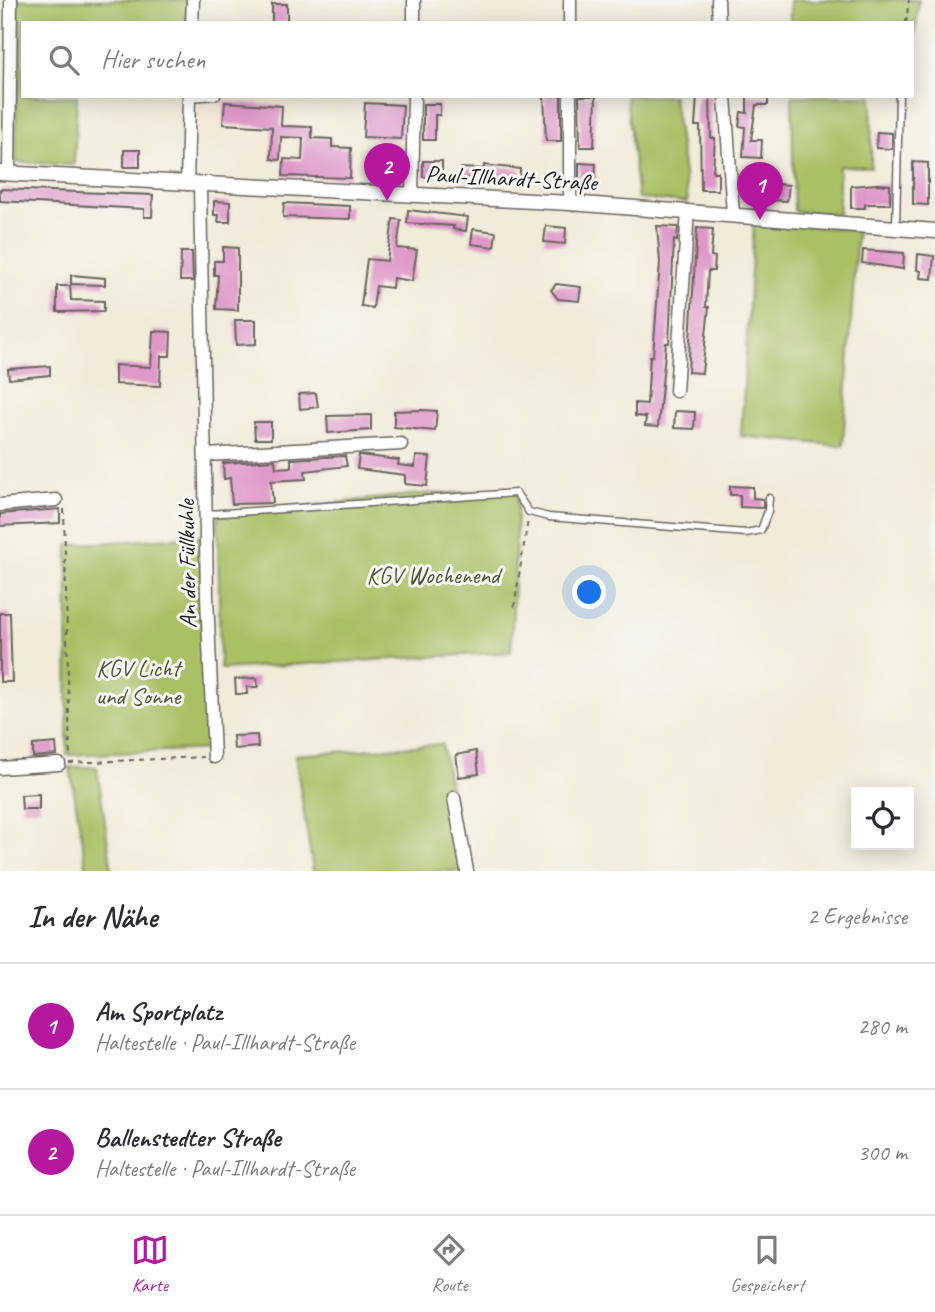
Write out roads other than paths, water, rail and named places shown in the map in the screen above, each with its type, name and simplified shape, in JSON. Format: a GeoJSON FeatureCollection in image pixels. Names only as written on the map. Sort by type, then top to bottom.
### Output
{"type":"FeatureCollection","features":[{"type":"Feature","properties":{"kind":"street"},"geometry":{"type":"LineString","coordinates":[[4,173],[11,0]]}},
{"type":"Feature","properties":{"kind":"street"},"geometry":{"type":"LineString","coordinates":[[192,21],[193,0]]}},
{"type":"Feature","properties":{"kind":"street"},"geometry":{"type":"LineString","coordinates":[[414,0],[414,21]]}},
{"type":"Feature","properties":{"kind":"street"},"geometry":{"type":"LineString","coordinates":[[570,0],[570,21]]}},
{"type":"Feature","properties":{"kind":"street"},"geometry":{"type":"LineString","coordinates":[[718,0],[719,21]]}},
{"type":"Feature","properties":{"kind":"street","name":"An der Füllkuhle"},"geometry":{"type":"LineString","coordinates":[[189,98],[208,514],[207,597],[214,757]]}},
{"type":"Feature","properties":{"kind":"street"},"geometry":{"type":"LineString","coordinates":[[412,195],[414,98]]}},
{"type":"Feature","properties":{"kind":"street"},"geometry":{"type":"LineString","coordinates":[[570,98],[570,203]]}},
{"type":"Feature","properties":{"kind":"street"},"geometry":{"type":"LineString","coordinates":[[725,98],[733,214]]}},
{"type":"Feature","properties":{"kind":"street","name":"Paul-Illhardt-Straße"},"geometry":{"type":"LineString","coordinates":[[4,173],[570,203],[935,231]]}},
{"type":"Feature","properties":{"kind":"street"},"geometry":{"type":"LineString","coordinates":[[676,391],[688,211]]}},
{"type":"Feature","properties":{"kind":"street"},"geometry":{"type":"LineString","coordinates":[[205,455],[401,444]]}},
{"type":"Feature","properties":{"kind":"street"},"geometry":{"type":"LineString","coordinates":[[0,505],[56,500]]}},
{"type":"Feature","properties":{"kind":"street"},"geometry":{"type":"LineString","coordinates":[[0,768],[64,763]]}},
{"type":"Feature","properties":{"kind":"street"},"geometry":{"type":"LineString","coordinates":[[454,798],[467,871]]}},
{"type":"Feature","properties":{"kind":"lane"},"geometry":{"type":"LineString","coordinates":[[896,228],[899,98]]}},
{"type":"Feature","properties":{"kind":"lane"},"geometry":{"type":"LineString","coordinates":[[208,514],[516,494],[529,512],[549,517],[746,533],[761,530],[768,511],[769,498]]}},
{"type":"Feature","properties":{"kind":"place","name":"Ballenstedter Straße"},"geometry":{"type":"Point","coordinates":[387,201]}},
{"type":"Feature","properties":{"kind":"place","name":"Am Sportplatz"},"geometry":{"type":"Point","coordinates":[760,220]}},
{"type":"Feature","properties":{"kind":"park label","name":"KGV Wochenend"},"geometry":{"type":"Point","coordinates":[433,575]}},
{"type":"Feature","properties":{"kind":"park label","name":"KGV Licht und Sonne"},"geometry":{"type":"Point","coordinates":[138,682]}}]}
